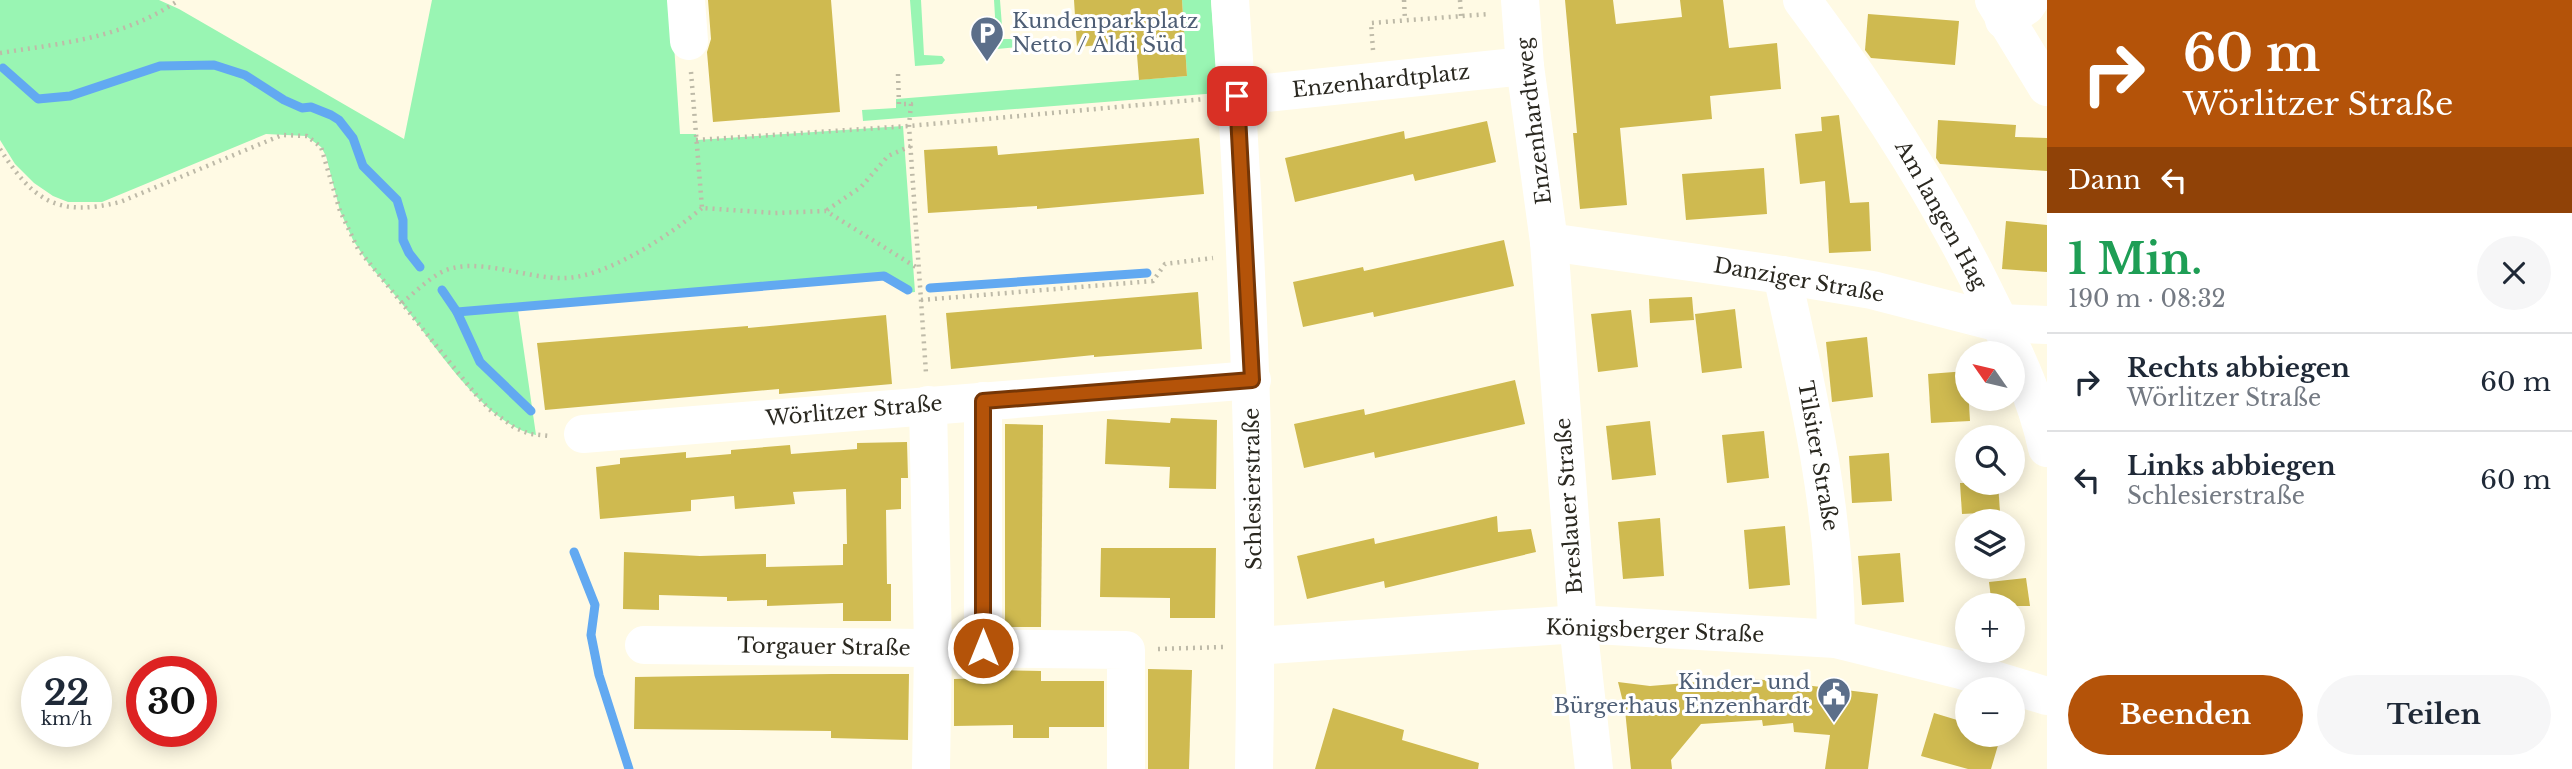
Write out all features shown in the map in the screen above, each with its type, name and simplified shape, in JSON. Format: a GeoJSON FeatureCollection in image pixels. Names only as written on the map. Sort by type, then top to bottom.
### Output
{"type":"FeatureCollection","features":[{"type":"Feature","properties":{"kind":"street"},"geometry":{"type":"LineString","coordinates":[[686,0],[689,41]]}},
{"type":"Feature","properties":{"kind":"street","name":"Schlesierstraße"},"geometry":{"type":"LineString","coordinates":[[1230,0],[1252,380],[1256,646],[1254,769]]}},
{"type":"Feature","properties":{"kind":"street","name":"Am langen Hag"},"geometry":{"type":"LineString","coordinates":[[1802,0],[1860,77],[1934,193],[2000,323],[2045,427]]}},
{"type":"Feature","properties":{"kind":"street","name":"Enzenhardtweg"},"geometry":{"type":"LineString","coordinates":[[1520,5],[1525,66],[1549,242]]}},
{"type":"Feature","properties":{"kind":"street"},"geometry":{"type":"LineString","coordinates":[[2009,7],[2047,87]]}},
{"type":"Feature","properties":{"kind":"street","name":"Enzenhardtplatz"},"geometry":{"type":"LineString","coordinates":[[1237,96],[1525,66]]}},
{"type":"Feature","properties":{"kind":"street","name":"Danziger Straße"},"geometry":{"type":"LineString","coordinates":[[1549,242],[1872,290],[2000,323],[2047,326]]}},
{"type":"Feature","properties":{"kind":"street","name":"Breslauer Straße"},"geometry":{"type":"LineString","coordinates":[[1549,242],[1578,624],[1594,769]]}},
{"type":"Feature","properties":{"kind":"street","name":"Tilsiter Straße"},"geometry":{"type":"LineString","coordinates":[[1782,275],[1821,457],[1833,549],[1836,639]]}},
{"type":"Feature","properties":{"kind":"street","name":"Wörlitzer Straße"},"geometry":{"type":"LineString","coordinates":[[583,434],[1252,380]]}},
{"type":"Feature","properties":{"kind":"street"},"geometry":{"type":"LineString","coordinates":[[983,401],[983,648]]}},
{"type":"Feature","properties":{"kind":"street"},"geometry":{"type":"LineString","coordinates":[[928,405],[933,648],[932,769]]}},
{"type":"Feature","properties":{"kind":"street"},"geometry":{"type":"LineString","coordinates":[[931,527],[983,527]]}},
{"type":"Feature","properties":{"kind":"street","name":"Königsberger Straße"},"geometry":{"type":"LineString","coordinates":[[1256,646],[1578,624],[1836,639],[1961,670],[2047,696]]}},
{"type":"Feature","properties":{"kind":"street","name":"Torgauer Straße"},"geometry":{"type":"LineString","coordinates":[[644,645],[1126,650]]}},
{"type":"Feature","properties":{"kind":"street"},"geometry":{"type":"LineString","coordinates":[[1126,650],[1126,769]]}},
{"type":"Feature","properties":{"kind":"path"},"geometry":{"type":"LineString","coordinates":[[0,53],[80,42],[112,34],[158,15],[179,0]]}},
{"type":"Feature","properties":{"kind":"path"},"geometry":{"type":"LineString","coordinates":[[1404,0],[1405,20]]}},
{"type":"Feature","properties":{"kind":"path"},"geometry":{"type":"LineString","coordinates":[[1460,0],[1461,16]]}},
{"type":"Feature","properties":{"kind":"path"},"geometry":{"type":"LineString","coordinates":[[1376,82],[1371,23],[1461,16],[1520,5]]}},
{"type":"Feature","properties":{"kind":"path"},"geometry":{"type":"LineString","coordinates":[[689,41],[702,208]]}},
{"type":"Feature","properties":{"kind":"path"},"geometry":{"type":"LineString","coordinates":[[898,74],[900,104],[911,104],[909,126],[928,405]]}},
{"type":"Feature","properties":{"kind":"path"},"geometry":{"type":"LineString","coordinates":[[696,140],[909,126],[1237,96]]}},
{"type":"Feature","properties":{"kind":"path"},"geometry":{"type":"LineString","coordinates":[[0,149],[27,185],[51,202],[68,209],[92,209],[120,202],[282,135],[307,136],[321,147],[326,156],[340,211],[358,249],[477,396],[501,419],[536,436],[583,434]]}},
{"type":"Feature","properties":{"kind":"path"},"geometry":{"type":"LineString","coordinates":[[402,303],[440,272],[457,267],[474,266],[567,278],[594,271],[656,240],[702,208],[775,214],[826,211],[861,187],[888,156],[911,146]]}},
{"type":"Feature","properties":{"kind":"path"},"geometry":{"type":"LineString","coordinates":[[826,211],[919,269]]}},
{"type":"Feature","properties":{"kind":"path"},"geometry":{"type":"LineString","coordinates":[[921,300],[1153,281],[1168,263],[1245,255]]}},
{"type":"Feature","properties":{"kind":"path"},"geometry":{"type":"LineString","coordinates":[[1126,650],[1256,646]]}},
{"type":"Feature","properties":{"kind":"green space"},"geometry":{"type":"Polygon","coordinates":[[[0,0],[159,0],[404,139],[432,0],[671,0],[680,134],[696,134],[697,140],[903,126],[915,292],[906,293],[884,277],[518,310],[536,435],[517,428],[480,400],[368,263],[353,240],[340,211],[326,156],[321,147],[306,136],[266,134],[102,202],[68,202],[34,183],[15,164],[0,140],[0,0]]]}},
{"type":"Feature","properties":{"kind":"green space"},"geometry":{"type":"Polygon","coordinates":[[[910,0],[921,0],[924,55],[942,56],[945,60],[942,64],[915,66],[910,0]]]}},
{"type":"Feature","properties":{"kind":"green space"},"geometry":{"type":"Polygon","coordinates":[[[994,0],[1000,0],[1003,39],[1020,39],[1022,43],[1018,47],[997,49],[994,0]]]}},
{"type":"Feature","properties":{"kind":"green space"},"geometry":{"type":"Polygon","coordinates":[[[1182,0],[1211,0],[1218,93],[863,121],[862,110],[896,108],[896,99],[1187,76],[1182,0]]]}},
{"type":"Feature","properties":{"kind":"building"},"geometry":{"type":"Polygon","coordinates":[[[708,0],[831,0],[840,112],[713,122],[707,52],[711,39],[708,0]]]}},
{"type":"Feature","properties":{"kind":"building"},"geometry":{"type":"Polygon","coordinates":[[[1074,0],[1182,0],[1187,76],[1139,80],[1136,42],[1077,47],[1074,0]]]}},
{"type":"Feature","properties":{"kind":"building"},"geometry":{"type":"Polygon","coordinates":[[[1565,0],[1613,0],[1616,24],[1682,17],[1680,0],[1723,0],[1729,48],[1777,43],[1781,89],[1710,96],[1712,119],[1620,128],[1627,205],[1580,209],[1573,133],[1577,133],[1565,0]]]}},
{"type":"Feature","properties":{"kind":"building"},"geometry":{"type":"Polygon","coordinates":[[[1868,14],[1959,21],[1955,65],[1871,58],[1865,50],[1868,14]]]}},
{"type":"Feature","properties":{"kind":"building"},"geometry":{"type":"Polygon","coordinates":[[[1839,115],[1850,203],[1869,202],[1871,251],[1829,253],[1825,181],[1800,184],[1795,134],[1822,131],[1821,117],[1839,115]]]}},
{"type":"Feature","properties":{"kind":"building"},"geometry":{"type":"Polygon","coordinates":[[[1938,120],[2016,125],[2015,137],[2047,138],[2047,171],[1940,164],[1936,158],[1938,120]]]}},
{"type":"Feature","properties":{"kind":"building"},"geometry":{"type":"Polygon","coordinates":[[[1487,121],[1496,162],[1415,181],[1413,174],[1295,202],[1285,158],[1404,131],[1405,139],[1487,121]]]}},
{"type":"Feature","properties":{"kind":"building"},"geometry":{"type":"Polygon","coordinates":[[[1199,138],[1204,194],[1037,209],[1037,206],[928,213],[924,150],[997,146],[998,155],[1199,138]]]}},
{"type":"Feature","properties":{"kind":"building"},"geometry":{"type":"Polygon","coordinates":[[[1764,168],[1767,214],[1686,220],[1682,174],[1764,168]]]}},
{"type":"Feature","properties":{"kind":"building"},"geometry":{"type":"Polygon","coordinates":[[[2006,221],[2047,225],[2047,272],[2002,269],[2006,221]]]}},
{"type":"Feature","properties":{"kind":"building"},"geometry":{"type":"Polygon","coordinates":[[[1504,240],[1514,286],[1374,317],[1373,312],[1303,327],[1293,282],[1363,267],[1364,271],[1504,240]]]}},
{"type":"Feature","properties":{"kind":"building"},"geometry":{"type":"Polygon","coordinates":[[[1198,292],[1202,349],[1094,355],[951,369],[946,313],[1198,292]]]}},
{"type":"Feature","properties":{"kind":"building"},"geometry":{"type":"Polygon","coordinates":[[[1692,297],[1694,320],[1650,323],[1649,299],[1692,297]]]}},
{"type":"Feature","properties":{"kind":"building"},"geometry":{"type":"Polygon","coordinates":[[[1735,309],[1742,368],[1702,373],[1695,314],[1735,309]]]}},
{"type":"Feature","properties":{"kind":"building"},"geometry":{"type":"Polygon","coordinates":[[[1631,310],[1638,367],[1598,372],[1591,314],[1631,310]]]}},
{"type":"Feature","properties":{"kind":"building"},"geometry":{"type":"Polygon","coordinates":[[[886,315],[892,384],[779,394],[779,389],[545,410],[537,343],[886,315]]]}},
{"type":"Feature","properties":{"kind":"building"},"geometry":{"type":"Polygon","coordinates":[[[1867,337],[1873,397],[1832,402],[1826,342],[1867,337]]]}},
{"type":"Feature","properties":{"kind":"building"},"geometry":{"type":"Polygon","coordinates":[[[1955,372],[1955,411],[1969,411],[1970,421],[1931,423],[1928,374],[1955,372]]]}},
{"type":"Feature","properties":{"kind":"building"},"geometry":{"type":"Polygon","coordinates":[[[1515,380],[1525,424],[1375,458],[1374,452],[1304,468],[1294,424],[1364,409],[1365,415],[1515,380]]]}},
{"type":"Feature","properties":{"kind":"building"},"geometry":{"type":"Polygon","coordinates":[[[1171,418],[1217,420],[1216,489],[1169,488],[1170,467],[1105,464],[1107,419],[1170,423],[1171,418]]]}},
{"type":"Feature","properties":{"kind":"building"},"geometry":{"type":"Polygon","coordinates":[[[1650,421],[1656,475],[1612,480],[1606,426],[1650,421]]]}},
{"type":"Feature","properties":{"kind":"building"},"geometry":{"type":"Polygon","coordinates":[[[1005,424],[1043,425],[1041,627],[1005,627],[1005,424]]]}},
{"type":"Feature","properties":{"kind":"building"},"geometry":{"type":"Polygon","coordinates":[[[1764,431],[1769,478],[1727,483],[1722,435],[1764,431]]]}},
{"type":"Feature","properties":{"kind":"building"},"geometry":{"type":"Polygon","coordinates":[[[907,442],[908,478],[901,478],[901,509],[886,510],[887,584],[891,584],[891,621],[843,621],[843,603],[767,606],[767,600],[727,601],[727,597],[659,595],[659,610],[623,609],[624,552],[700,556],[766,554],[766,567],[843,565],[843,544],[847,544],[846,489],[793,492],[795,504],[735,509],[734,496],[691,500],[691,511],[600,519],[596,467],[620,464],[620,458],[686,452],[686,458],[731,454],[731,450],[790,445],[791,454],[857,449],[857,443],[907,442]]]}},
{"type":"Feature","properties":{"kind":"building"},"geometry":{"type":"Polygon","coordinates":[[[1889,453],[1892,501],[1852,503],[1849,456],[1889,453]]]}},
{"type":"Feature","properties":{"kind":"building"},"geometry":{"type":"Polygon","coordinates":[[[1961,495],[1999,495],[2000,509],[1962,509],[1961,495]]]}},
{"type":"Feature","properties":{"kind":"building"},"geometry":{"type":"Polygon","coordinates":[[[1497,516],[1498,532],[1531,529],[1536,552],[1385,588],[1384,581],[1307,599],[1297,556],[1374,538],[1375,544],[1497,516]]]}},
{"type":"Feature","properties":{"kind":"building"},"geometry":{"type":"Polygon","coordinates":[[[1660,518],[1664,576],[1623,579],[1618,522],[1660,518]]]}},
{"type":"Feature","properties":{"kind":"building"},"geometry":{"type":"Polygon","coordinates":[[[1785,526],[1790,585],[1749,589],[1744,530],[1785,526]]]}},
{"type":"Feature","properties":{"kind":"building"},"geometry":{"type":"Polygon","coordinates":[[[1101,548],[1216,548],[1215,618],[1170,618],[1170,598],[1100,597],[1101,548]]]}},
{"type":"Feature","properties":{"kind":"building"},"geometry":{"type":"Polygon","coordinates":[[[1900,553],[1904,602],[1862,605],[1858,556],[1900,553]]]}},
{"type":"Feature","properties":{"kind":"building"},"geometry":{"type":"Polygon","coordinates":[[[2025,578],[2030,606],[2025,606],[2025,593],[1990,593],[1989,582],[2025,578]]]}},
{"type":"Feature","properties":{"kind":"building"},"geometry":{"type":"Polygon","coordinates":[[[1148,669],[1192,670],[1189,769],[1148,769],[1148,669]]]}},
{"type":"Feature","properties":{"kind":"building"},"geometry":{"type":"Polygon","coordinates":[[[988,670],[1041,671],[1041,681],[1104,681],[1104,727],[1049,727],[1049,738],[1013,738],[1013,725],[954,726],[954,679],[988,678],[988,670]]]}},
{"type":"Feature","properties":{"kind":"building"},"geometry":{"type":"Polygon","coordinates":[[[909,674],[908,740],[831,738],[831,731],[634,729],[635,677],[909,674]]]}},
{"type":"Feature","properties":{"kind":"building"},"geometry":{"type":"Polygon","coordinates":[[[1748,678],[1878,694],[1868,769],[1825,769],[1830,735],[1794,732],[1793,723],[1763,726],[1762,720],[1701,724],[1671,760],[1672,769],[1631,769],[1625,710],[1618,682],[1650,686],[1748,678]]]}},
{"type":"Feature","properties":{"kind":"building"},"geometry":{"type":"Polygon","coordinates":[[[1333,708],[1404,730],[1402,740],[1479,763],[1478,769],[1315,769],[1333,708]]]}},
{"type":"Feature","properties":{"kind":"building"},"geometry":{"type":"Polygon","coordinates":[[[1934,713],[1955,719],[1955,747],[1997,747],[1991,769],[1968,769],[1921,756],[1934,713]]]}},
{"type":"Feature","properties":{"kind":"waterway"},"geometry":{"type":"LineString","coordinates":[[3,68],[38,99],[70,96],[160,66],[214,65],[245,75],[302,108],[311,107],[331,115],[339,120],[353,138],[363,166],[397,200],[403,220],[403,240],[420,267]]}},
{"type":"Feature","properties":{"kind":"waterway"},"geometry":{"type":"LineString","coordinates":[[930,288],[1147,273]]}},
{"type":"Feature","properties":{"kind":"waterway"},"geometry":{"type":"LineString","coordinates":[[442,290],[457,312],[884,276],[908,290]]}},
{"type":"Feature","properties":{"kind":"waterway"},"geometry":{"type":"LineString","coordinates":[[457,312],[480,362],[531,411]]}},
{"type":"Feature","properties":{"kind":"waterway"},"geometry":{"type":"LineString","coordinates":[[574,552],[595,605],[591,635],[599,675],[629,769]]}},
{"type":"Feature","properties":{"kind":"place","name":"Kundenparkplatz Netto / Aldi Süd"},"geometry":{"type":"Point","coordinates":[987,63]}},
{"type":"Feature","properties":{"kind":"place","name":"Kinder- und Bürgerhaus Enzenhardt"},"geometry":{"type":"Point","coordinates":[1834,724]}},
{"type":"Feature","properties":{"kind":"route"},"geometry":{"type":"LineString","coordinates":[[983,648],[983,401],[1252,380],[1237,96]]}}]}
